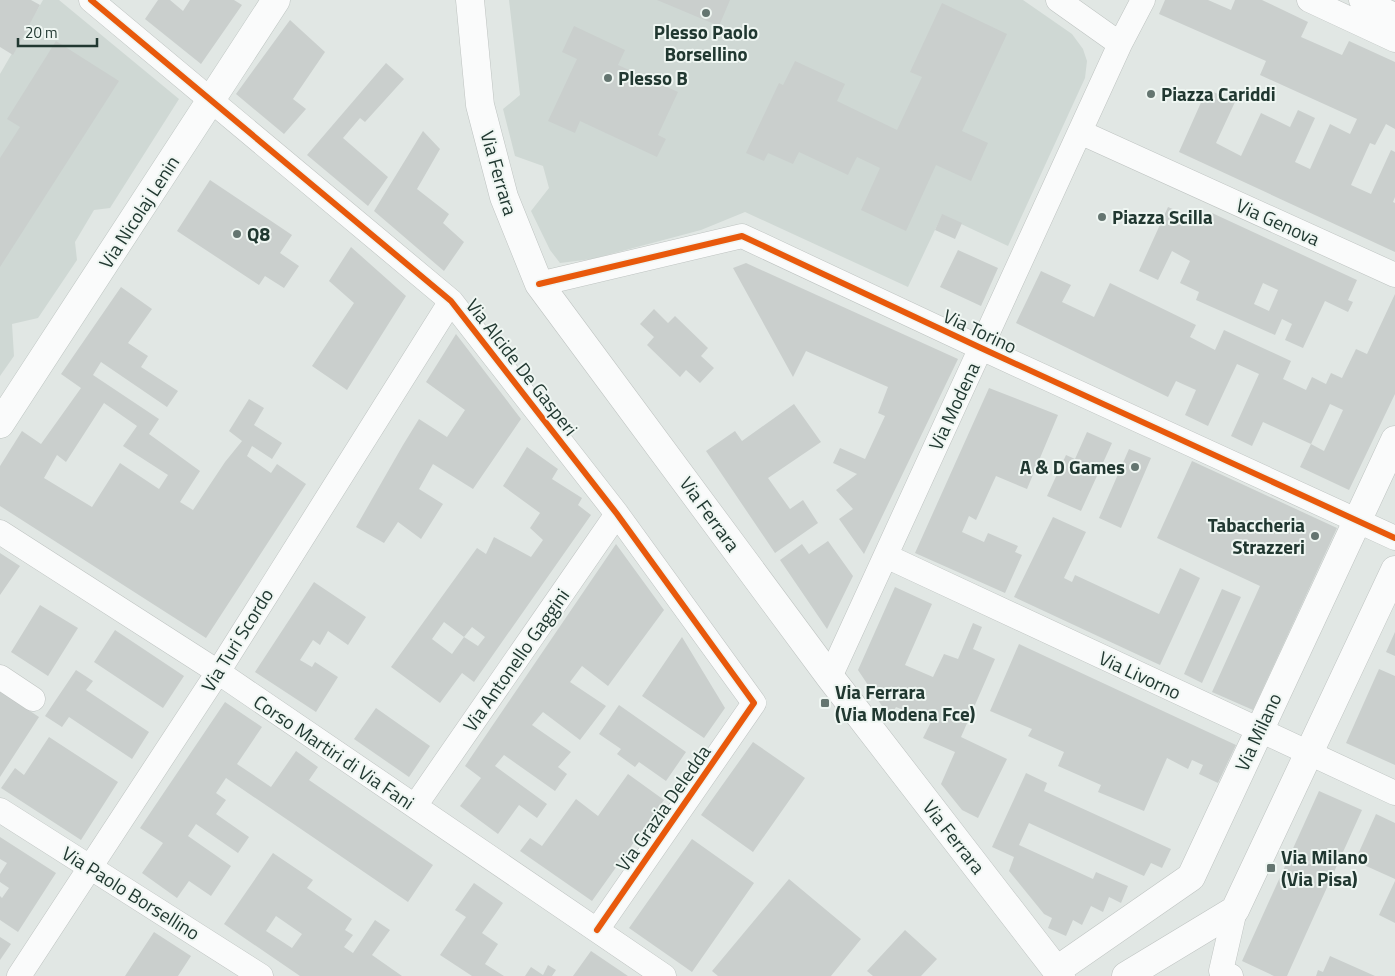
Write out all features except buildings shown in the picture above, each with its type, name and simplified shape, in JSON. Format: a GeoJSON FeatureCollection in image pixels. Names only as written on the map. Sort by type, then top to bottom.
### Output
{"type":"FeatureCollection","features":[{"type":"Feature","properties":{"kind":"street","name":"Via Alcide De Gasperi"},"geometry":{"type":"LineString","coordinates":[[91,0],[451,301],[617,514],[754,703]]}},
{"type":"Feature","properties":{"kind":"street","name":"Via Nicolaj Lenin"},"geometry":{"type":"LineString","coordinates":[[0,424],[276,0]]}},
{"type":"Feature","properties":{"kind":"street","name":"Via Ferrara"},"geometry":{"type":"LineString","coordinates":[[470,0],[480,105],[504,197],[539,284],[830,677],[1059,973]]}},
{"type":"Feature","properties":{"kind":"street"},"geometry":{"type":"LineString","coordinates":[[1058,0],[1120,44]]}},
{"type":"Feature","properties":{"kind":"street","name":"Via Modena"},"geometry":{"type":"LineString","coordinates":[[830,677],[1120,44],[1142,0]]}},
{"type":"Feature","properties":{"kind":"street"},"geometry":{"type":"LineString","coordinates":[[1309,0],[1395,40]]}},
{"type":"Feature","properties":{"kind":"street"},"geometry":{"type":"LineString","coordinates":[[1361,0],[1395,15]]}},
{"type":"Feature","properties":{"kind":"street","name":"Via Genova"},"geometry":{"type":"LineString","coordinates":[[1080,132],[1395,275]]}},
{"type":"Feature","properties":{"kind":"street","name":"Via Torino"},"geometry":{"type":"LineString","coordinates":[[539,284],[742,236],[1395,538]]}},
{"type":"Feature","properties":{"kind":"street","name":"Via Turi Scordo"},"geometry":{"type":"LineString","coordinates":[[19,976],[218,672],[451,301]]}},
{"type":"Feature","properties":{"kind":"street","name":"Via Milano"},"geometry":{"type":"LineString","coordinates":[[1059,973],[1191,877],[1395,440]]}},
{"type":"Feature","properties":{"kind":"street","name":"Via Antonello Gaggini"},"geometry":{"type":"LineString","coordinates":[[415,806],[617,514]]}},
{"type":"Feature","properties":{"kind":"street","name":"Corso Martiri di Via Fani"},"geometry":{"type":"LineString","coordinates":[[0,532],[218,672],[664,976]]}},
{"type":"Feature","properties":{"kind":"street","name":"Via Livorno"},"geometry":{"type":"LineString","coordinates":[[886,556],[1395,793]]}},
{"type":"Feature","properties":{"kind":"street"},"geometry":{"type":"LineString","coordinates":[[1226,974],[1235,910],[1395,570]]}},
{"type":"Feature","properties":{"kind":"street"},"geometry":{"type":"LineString","coordinates":[[0,677],[33,700]]}},
{"type":"Feature","properties":{"kind":"street","name":"Via Grazia Deledda"},"geometry":{"type":"LineString","coordinates":[[597,930],[754,703]]}},
{"type":"Feature","properties":{"kind":"street","name":"Via Paolo Borsellino"},"geometry":{"type":"LineString","coordinates":[[0,810],[261,976]]}},
{"type":"Feature","properties":{"kind":"street"},"geometry":{"type":"LineString","coordinates":[[1126,976],[1235,910]]}},
{"type":"Feature","properties":{"kind":"shaded area"},"geometry":{"type":"Polygon","coordinates":[[[43,0],[59,0],[179,99],[110,208],[94,210],[75,242],[77,260],[38,318],[12,324],[14,356],[0,376],[0,74],[43,0]]]}},
{"type":"Feature","properties":{"kind":"shaded area"},"geometry":{"type":"Polygon","coordinates":[[[509,0],[1023,0],[1072,34],[1083,49],[1087,61],[1085,78],[1008,246],[942,215],[908,287],[745,212],[701,230],[592,259],[560,263],[550,250],[531,211],[549,188],[543,166],[515,156],[503,109],[520,95],[509,0]]]}},
{"type":"Feature","properties":{"kind":"cycle path"},"geometry":{"type":"LineString","coordinates":[[91,0],[451,301],[617,514],[754,703],[597,930]]}},
{"type":"Feature","properties":{"kind":"cycle path"},"geometry":{"type":"LineString","coordinates":[[539,284],[742,236],[1395,538]]}},
{"type":"Feature","properties":{"kind":"place","name":"Plesso Paolo Borsellino"},"geometry":{"type":"Point","coordinates":[706,13]}},
{"type":"Feature","properties":{"kind":"place","name":"Plesso B"},"geometry":{"type":"Point","coordinates":[608,78]}},
{"type":"Feature","properties":{"kind":"place","name":"Piazza Cariddi"},"geometry":{"type":"Point","coordinates":[1151,94]}},
{"type":"Feature","properties":{"kind":"place","name":"Piazza Scilla"},"geometry":{"type":"Point","coordinates":[1102,217]}},
{"type":"Feature","properties":{"kind":"place","name":"Q8"},"geometry":{"type":"Point","coordinates":[237,234]}},
{"type":"Feature","properties":{"kind":"place","name":"A & D Games"},"geometry":{"type":"Point","coordinates":[1135,467]}},
{"type":"Feature","properties":{"kind":"place","name":"Tabaccheria Strazzeri"},"geometry":{"type":"Point","coordinates":[1315,536]}},
{"type":"Feature","properties":{"kind":"place","name":"Via Ferrara (Via Modena Fce)"},"geometry":{"type":"Point","coordinates":[825,703]}},
{"type":"Feature","properties":{"kind":"place","name":"Via Milano (Via Pisa)"},"geometry":{"type":"Point","coordinates":[1271,868]}}]}
